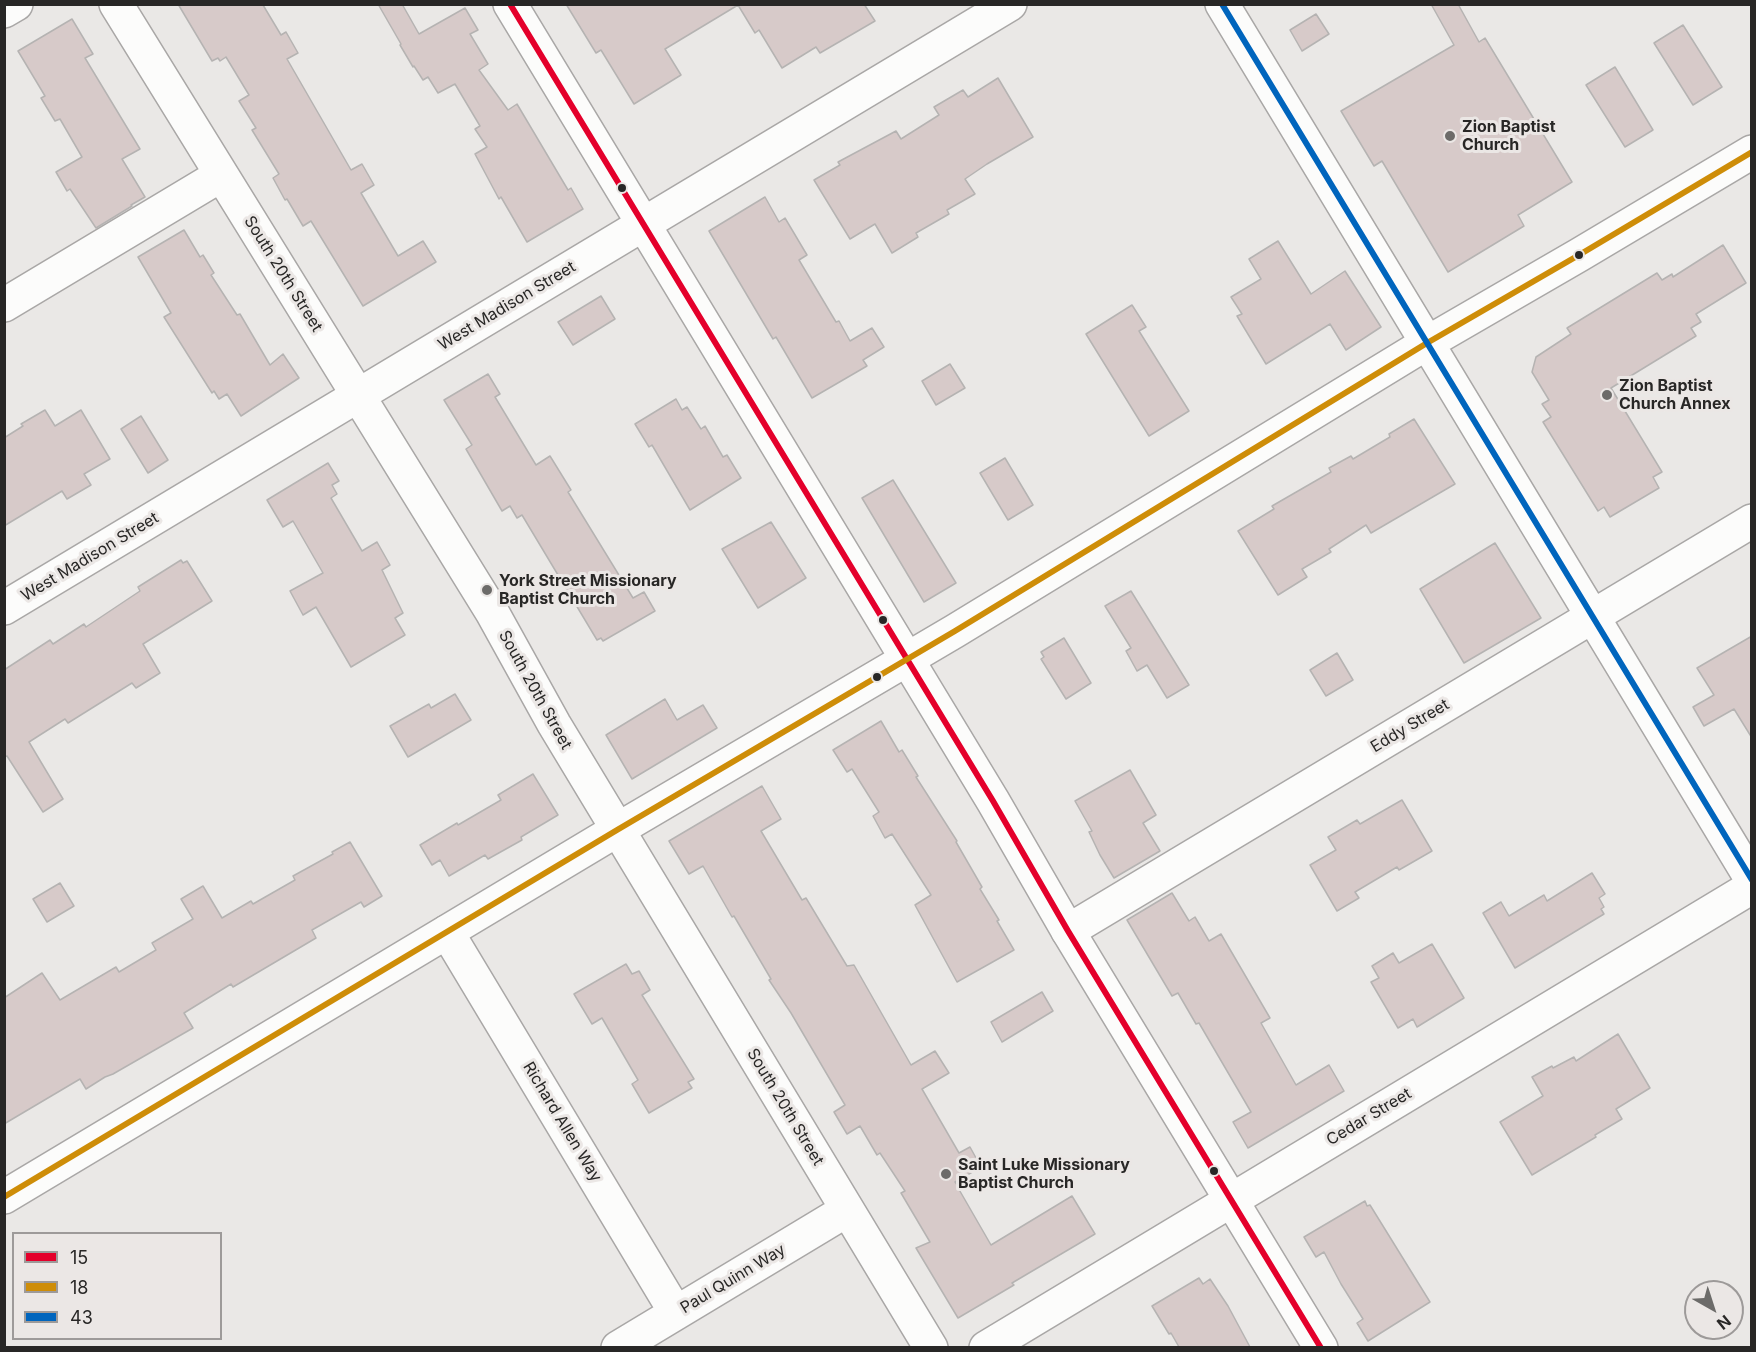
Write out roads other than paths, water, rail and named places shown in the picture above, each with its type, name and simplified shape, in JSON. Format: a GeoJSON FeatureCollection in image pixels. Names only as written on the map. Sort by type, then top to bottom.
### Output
{"type":"FeatureCollection","features":[{"type":"Feature","properties":{"kind":"street"},"geometry":{"type":"LineString","coordinates":[[4,11],[16,4]]}},
{"type":"Feature","properties":{"kind":"street","name":"South 20th Street"},"geometry":{"type":"LineString","coordinates":[[116,4],[492,612],[554,724],[617,830],[931,1347]]}},
{"type":"Feature","properties":{"kind":"street"},"geometry":{"type":"LineString","coordinates":[[510,4],[993,801],[1068,931],[1322,1347]]}},
{"type":"Feature","properties":{"kind":"street","name":"West Madison Street"},"geometry":{"type":"LineString","coordinates":[[4,608],[1010,4]]}},
{"type":"Feature","properties":{"kind":"street"},"geometry":{"type":"LineString","coordinates":[[1222,4],[1752,880]]}},
{"type":"Feature","properties":{"kind":"street"},"geometry":{"type":"LineString","coordinates":[[4,1197],[617,830],[955,631],[1427,343],[1752,152]]}},
{"type":"Feature","properties":{"kind":"street"},"geometry":{"type":"LineString","coordinates":[[4,305],[221,175]]}},
{"type":"Feature","properties":{"kind":"street","name":"Eddy Street"},"geometry":{"type":"LineString","coordinates":[[1068,931],[1752,521]]}},
{"type":"Feature","properties":{"kind":"street","name":"Cedar Street"},"geometry":{"type":"LineString","coordinates":[[986,1347],[1752,887]]}},
{"type":"Feature","properties":{"kind":"street","name":"Richard Allen Way"},"geometry":{"type":"LineString","coordinates":[[447,932],[676,1313]]}},
{"type":"Feature","properties":{"kind":"street","name":"Paul Quinn Way"},"geometry":{"type":"LineString","coordinates":[[618,1347],[847,1210]]}},
{"type":"Feature","properties":{"kind":"place","name":"Zion Baptist Church"},"geometry":{"type":"Point","coordinates":[1450,136]}},
{"type":"Feature","properties":{"kind":"place","name":"Zion Baptist Church Annex"},"geometry":{"type":"Point","coordinates":[1607,395]}},
{"type":"Feature","properties":{"kind":"place","name":"York Street Missionary Baptist Church"},"geometry":{"type":"Point","coordinates":[487,590]}},
{"type":"Feature","properties":{"kind":"place","name":"Saint Luke Missionary Baptist Church"},"geometry":{"type":"Point","coordinates":[946,1174]}}]}
